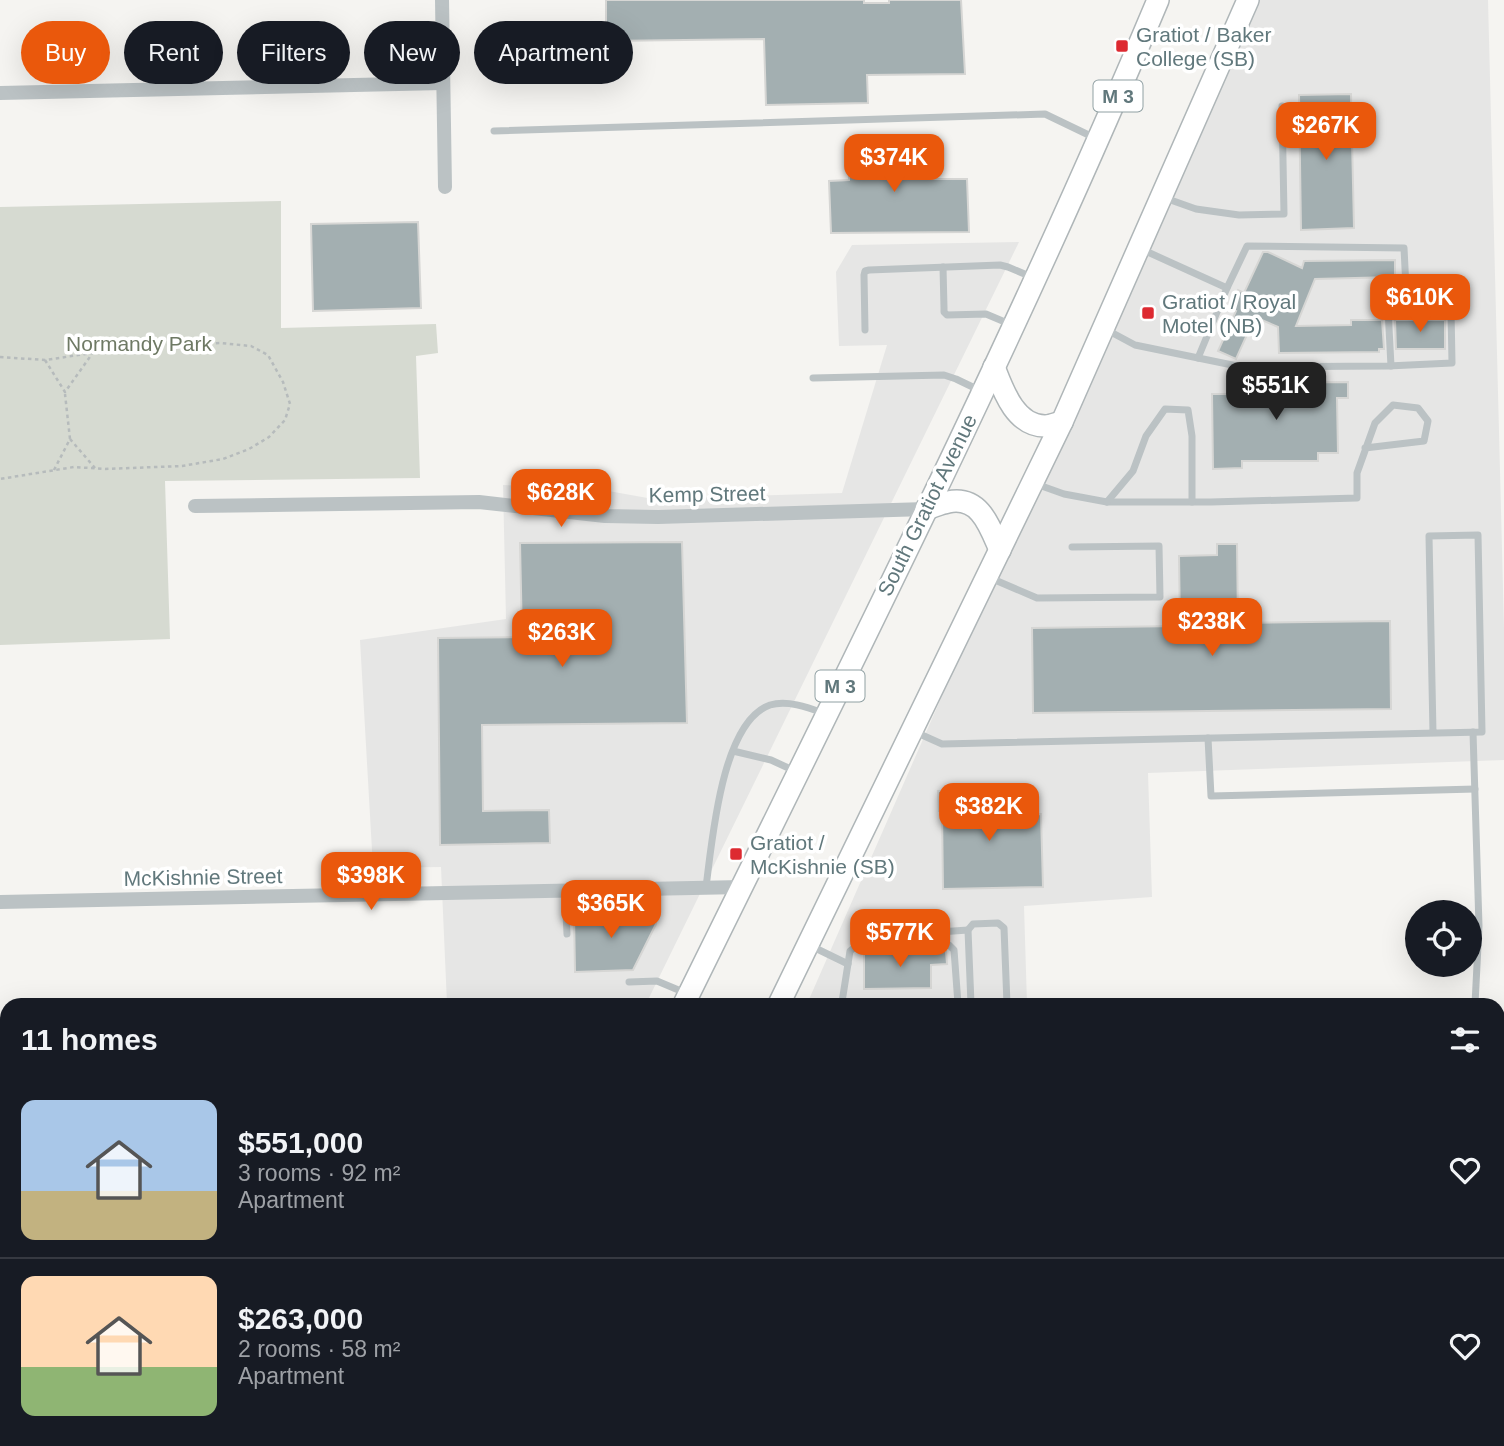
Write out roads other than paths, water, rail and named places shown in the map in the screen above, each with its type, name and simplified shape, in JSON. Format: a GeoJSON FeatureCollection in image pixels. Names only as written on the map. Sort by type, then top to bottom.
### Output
{"type":"FeatureCollection","features":[{"type":"Feature","properties":{"kind":"main road","name":"South Gratiot Avenue"},"geometry":{"type":"LineString","coordinates":[[687,998],[1013,326],[1099,140],[1158,0]]}},
{"type":"Feature","properties":{"kind":"main road"},"geometry":{"type":"LineString","coordinates":[[782,998],[1062,422],[1248,0]]}},
{"type":"Feature","properties":{"kind":"main road"},"geometry":{"type":"LineString","coordinates":[[993,367],[1004,393],[1024,419],[1045,426],[1062,422]]}},
{"type":"Feature","properties":{"kind":"main road"},"geometry":{"type":"LineString","coordinates":[[926,509],[948,502],[963,501],[976,507],[986,519],[1000,550]]}},
{"type":"Feature","properties":{"kind":"street"},"geometry":{"type":"LineString","coordinates":[[442,0],[442,21]]}},
{"type":"Feature","properties":{"kind":"street"},"geometry":{"type":"LineString","coordinates":[[0,93],[399,84]]}},
{"type":"Feature","properties":{"kind":"street"},"geometry":{"type":"LineString","coordinates":[[443,84],[445,187]]}},
{"type":"Feature","properties":{"kind":"street","name":"Kemp Street"},"geometry":{"type":"LineString","coordinates":[[195,506],[479,502],[605,516],[658,517],[926,509]]}},
{"type":"Feature","properties":{"kind":"street","name":"McKishnie Street"},"geometry":{"type":"LineString","coordinates":[[0,902],[742,887]]}},
{"type":"Feature","properties":{"kind":"lane"},"geometry":{"type":"LineString","coordinates":[[1161,196],[1196,209],[1239,215],[1284,214],[1282,106]]}},
{"type":"Feature","properties":{"kind":"lane"},"geometry":{"type":"LineString","coordinates":[[494,131],[1045,114],[1099,140]]}},
{"type":"Feature","properties":{"kind":"lane"},"geometry":{"type":"LineString","coordinates":[[1198,358],[1247,246],[1404,248],[1407,308]]}},
{"type":"Feature","properties":{"kind":"lane"},"geometry":{"type":"LineString","coordinates":[[1139,248],[1227,288]]}},
{"type":"Feature","properties":{"kind":"lane"},"geometry":{"type":"LineString","coordinates":[[864,330],[865,271],[1000,265],[1035,278]]}},
{"type":"Feature","properties":{"kind":"lane"},"geometry":{"type":"LineString","coordinates":[[943,267],[944,312],[947,315],[986,314],[1013,326]]}},
{"type":"Feature","properties":{"kind":"lane"},"geometry":{"type":"LineString","coordinates":[[1103,328],[1135,345],[1242,368],[1391,366],[1452,363],[1451,310],[1388,309],[1391,366]]}},
{"type":"Feature","properties":{"kind":"lane"},"geometry":{"type":"LineString","coordinates":[[813,378],[944,375],[982,391]]}},
{"type":"Feature","properties":{"kind":"lane"},"geometry":{"type":"LineString","coordinates":[[1032,483],[1064,494],[1107,502],[1357,498],[1357,472],[1365,448],[1375,423],[1393,405],[1418,408],[1428,421],[1424,441],[1365,448]]}},
{"type":"Feature","properties":{"kind":"lane"},"geometry":{"type":"LineString","coordinates":[[1107,502],[1133,471],[1146,436],[1165,409],[1188,410],[1192,436],[1192,502]]}},
{"type":"Feature","properties":{"kind":"lane"},"geometry":{"type":"LineString","coordinates":[[912,731],[942,744],[1482,732],[1478,535],[1429,536],[1433,733]]}},
{"type":"Feature","properties":{"kind":"lane"},"geometry":{"type":"LineString","coordinates":[[987,576],[1037,598],[1160,597],[1159,546],[1072,547]]}},
{"type":"Feature","properties":{"kind":"lane"},"geometry":{"type":"LineString","coordinates":[[706,887],[721,785],[733,751],[751,717],[771,705],[798,704],[826,714]]}},
{"type":"Feature","properties":{"kind":"lane"},"geometry":{"type":"LineString","coordinates":[[1473,732],[1479,926],[1475,998]]}},
{"type":"Feature","properties":{"kind":"lane"},"geometry":{"type":"LineString","coordinates":[[1209,738],[1210,796],[1475,789]]}},
{"type":"Feature","properties":{"kind":"lane"},"geometry":{"type":"LineString","coordinates":[[733,751],[771,760],[798,772]]}},
{"type":"Feature","properties":{"kind":"lane"},"geometry":{"type":"LineString","coordinates":[[565,891],[567,934]]}},
{"type":"Feature","properties":{"kind":"lane"},"geometry":{"type":"LineString","coordinates":[[971,998],[968,930],[973,924],[998,923],[1004,928],[1007,998]]}},
{"type":"Feature","properties":{"kind":"lane"},"geometry":{"type":"LineString","coordinates":[[843,998],[850,951],[868,937],[968,930]]}},
{"type":"Feature","properties":{"kind":"lane"},"geometry":{"type":"LineString","coordinates":[[859,944],[949,945],[954,950],[958,998]]}},
{"type":"Feature","properties":{"kind":"lane"},"geometry":{"type":"LineString","coordinates":[[808,945],[848,964]]}},
{"type":"Feature","properties":{"kind":"lane"},"geometry":{"type":"LineString","coordinates":[[629,982],[657,981],[683,998]]}},
{"type":"Feature","properties":{"kind":"place","name":"Gratiot / Baker College (SB)"},"geometry":{"type":"Point","coordinates":[1122,46]}},
{"type":"Feature","properties":{"kind":"place","name":"Gratiot / Royal Motel (NB)"},"geometry":{"type":"Point","coordinates":[1148,313]}},
{"type":"Feature","properties":{"kind":"place","name":"Gratiot / McKishnie (SB)"},"geometry":{"type":"Point","coordinates":[736,854]}},
{"type":"Feature","properties":{"kind":"park label","name":"Normandy Park"},"geometry":{"type":"Point","coordinates":[139,343]}}]}
